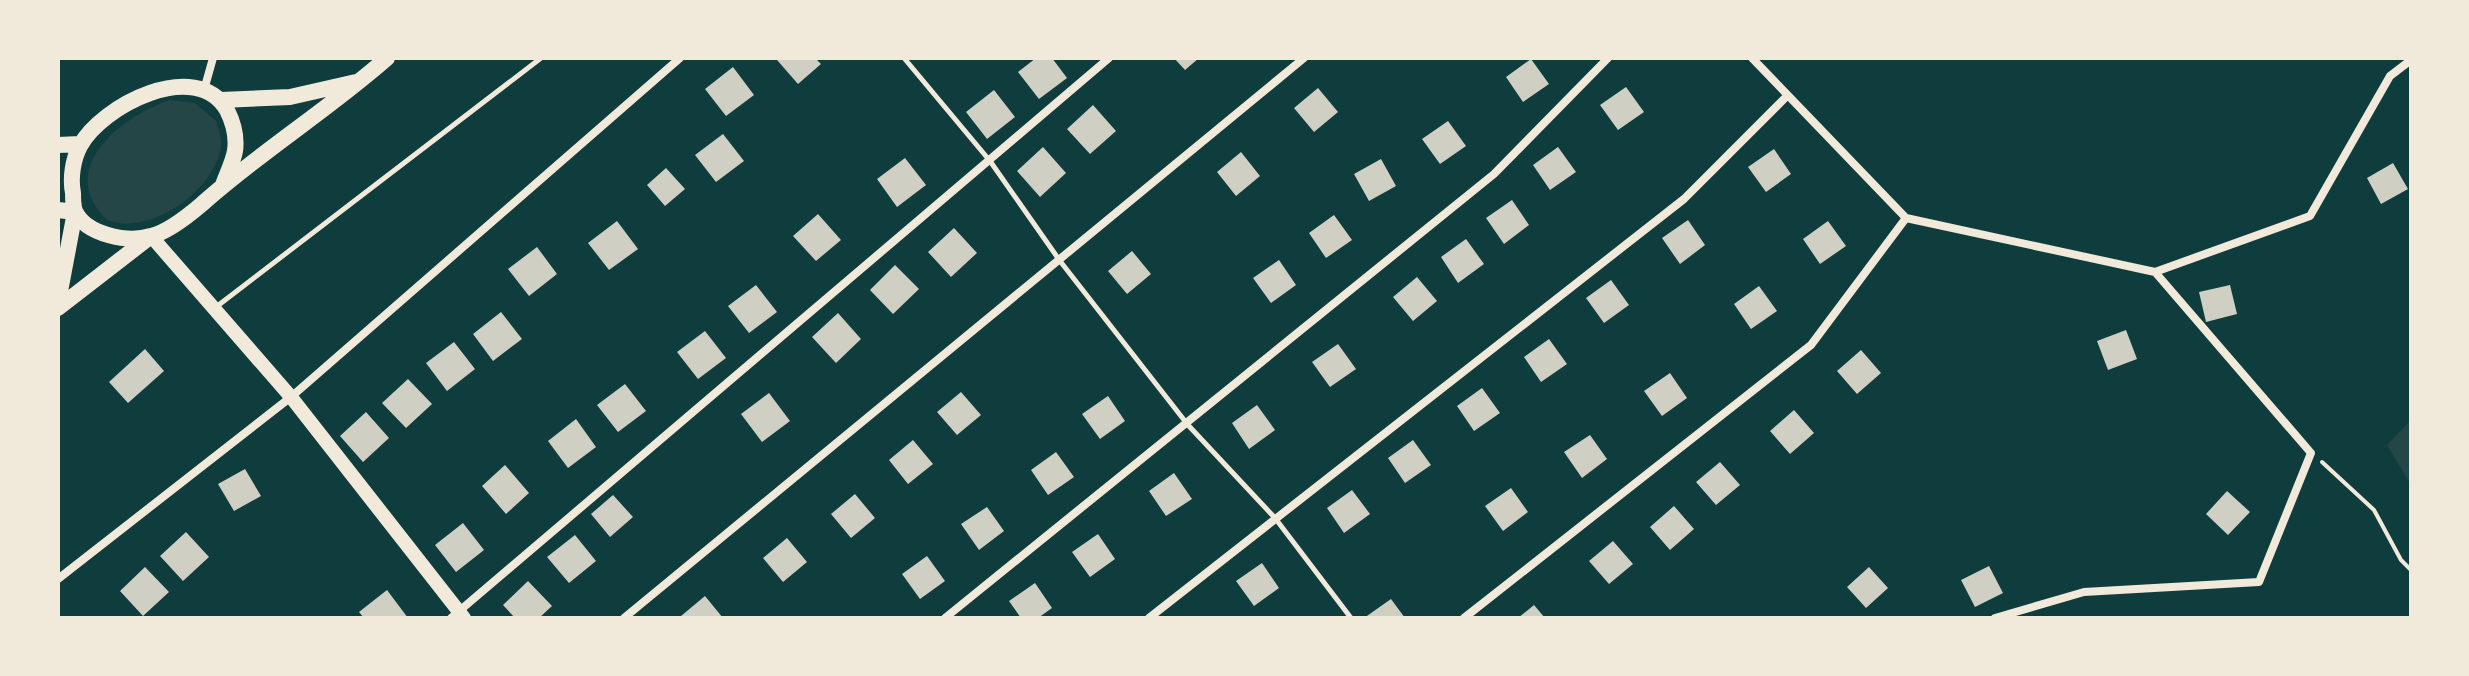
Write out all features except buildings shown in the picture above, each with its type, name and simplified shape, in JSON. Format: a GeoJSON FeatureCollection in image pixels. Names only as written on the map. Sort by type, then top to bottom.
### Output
{"type":"FeatureCollection","features":[{"type":"Feature","properties":{"kind":"main road"},"geometry":{"type":"LineString","coordinates":[[58,308],[151,236],[189,215],[387,58]]}},
{"type":"Feature","properties":{"kind":"main road"},"geometry":{"type":"LineString","coordinates":[[221,100],[290,97],[361,81]]}},
{"type":"Feature","properties":{"kind":"main road"},"geometry":{"type":"LineString","coordinates":[[58,302],[73,165],[80,144],[128,104],[152,91],[180,85],[204,90],[221,100],[233,122],[235,150],[223,185]]}},
{"type":"Feature","properties":{"kind":"main road"},"geometry":{"type":"LineString","coordinates":[[58,145],[80,144]]}},
{"type":"Feature","properties":{"kind":"main road"},"geometry":{"type":"LineString","coordinates":[[67,211],[94,230],[123,238],[151,236]]}},
{"type":"Feature","properties":{"kind":"street"},"geometry":{"type":"LineString","coordinates":[[204,90],[213,58]]}},
{"type":"Feature","properties":{"kind":"street"},"geometry":{"type":"LineString","coordinates":[[58,579],[291,397],[680,58]]}},
{"type":"Feature","properties":{"kind":"street"},"geometry":{"type":"LineString","coordinates":[[151,236],[291,397],[457,616],[1109,58]]}},
{"type":"Feature","properties":{"kind":"street"},"geometry":{"type":"LineString","coordinates":[[624,618],[1304,58]]}},
{"type":"Feature","properties":{"kind":"street"},"geometry":{"type":"LineString","coordinates":[[945,618],[1188,425],[1494,174],[1608,58]]}},
{"type":"Feature","properties":{"kind":"street"},"geometry":{"type":"LineString","coordinates":[[1752,58],[1906,218],[2155,272],[2310,216],[2390,76],[2411,60]]}},
{"type":"Feature","properties":{"kind":"street"},"geometry":{"type":"LineString","coordinates":[[1149,618],[1684,199],[1787,96]]}},
{"type":"Feature","properties":{"kind":"street"},"geometry":{"type":"LineString","coordinates":[[1464,618],[1811,345],[1906,218]]}},
{"type":"Feature","properties":{"kind":"street"},"geometry":{"type":"LineString","coordinates":[[1995,618],[2084,592],[2259,582],[2311,453],[2155,272]]}},
{"type":"Feature","properties":{"kind":"lane"},"geometry":{"type":"LineString","coordinates":[[216,308],[541,58]]}},
{"type":"Feature","properties":{"kind":"lane"},"geometry":{"type":"LineString","coordinates":[[904,58],[990,161],[1060,261],[1188,425],[1275,518],[1351,618]]}},
{"type":"Feature","properties":{"kind":"path"},"geometry":{"type":"LineString","coordinates":[[2311,453],[2374,510],[2401,560],[2411,570]]}},
{"type":"Feature","properties":{"kind":"shaded area"},"geometry":{"type":"Polygon","coordinates":[[[170,100],[195,103],[216,121],[221,144],[214,168],[190,196],[158,217],[141,222],[107,220],[93,201],[88,182],[91,164],[101,147],[132,118],[170,100]]]}},
{"type":"Feature","properties":{"kind":"shaded area"},"geometry":{"type":"Polygon","coordinates":[[[2411,420],[2411,485],[2387,445],[2411,420]]]}}]}
